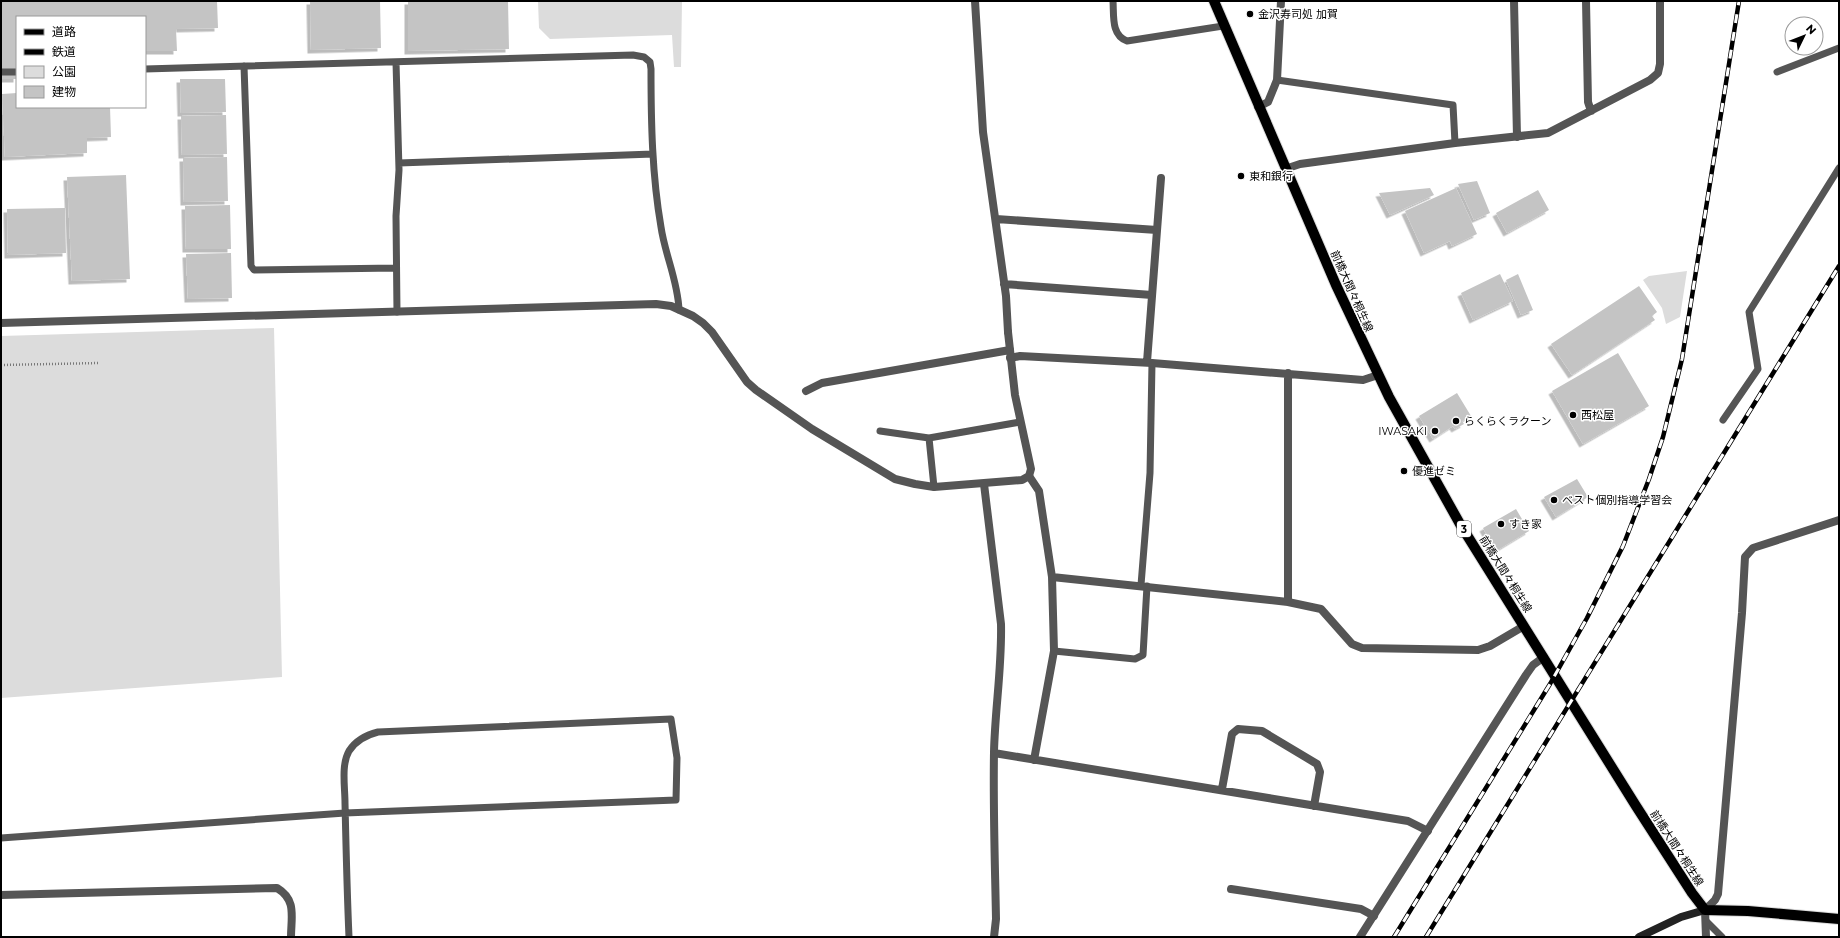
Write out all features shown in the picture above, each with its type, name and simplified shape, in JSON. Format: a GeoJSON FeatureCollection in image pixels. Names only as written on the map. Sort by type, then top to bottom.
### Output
{"type":"FeatureCollection","features":[{"type":"Feature","properties":{"kind":"main road","name":"前橋大間々桐生線"},"geometry":{"type":"LineString","coordinates":[[1214,1],[1223,26],[1285,169],[1378,375],[1452,510],[1636,806],[1692,893],[1705,910]]}},
{"type":"Feature","properties":{"kind":"main road"},"geometry":{"type":"LineString","coordinates":[[1639,937],[1681,917],[1705,910],[1748,911],[1839,919]]}},
{"type":"Feature","properties":{"kind":"street"},"geometry":{"type":"LineString","coordinates":[[1,323],[650,304],[671,306],[692,316],[712,332],[747,382],[756,390],[812,429],[883,473],[902,481],[934,487],[1022,480],[1028,476],[1031,469],[1020,422],[1010,354],[996,218],[983,132],[975,1]]}},
{"type":"Feature","properties":{"kind":"street"},"geometry":{"type":"LineString","coordinates":[[1258,107],[1268,102],[1277,80],[1280,1]]}},
{"type":"Feature","properties":{"kind":"street"},"geometry":{"type":"LineString","coordinates":[[1514,1],[1517,137]]}},
{"type":"Feature","properties":{"kind":"street"},"geometry":{"type":"LineString","coordinates":[[1586,1],[1588,102],[1591,111]]}},
{"type":"Feature","properties":{"kind":"street"},"geometry":{"type":"LineString","coordinates":[[1285,169],[1300,164],[1455,143],[1548,133],[1650,80],[1658,73],[1660,64],[1660,1]]}},
{"type":"Feature","properties":{"kind":"street"},"geometry":{"type":"LineString","coordinates":[[1150,363],[1152,295],[1161,178]]}},
{"type":"Feature","properties":{"kind":"street"},"geometry":{"type":"LineString","coordinates":[[996,218],[1157,230]]}},
{"type":"Feature","properties":{"kind":"street"},"geometry":{"type":"LineString","coordinates":[[1004,284],[1152,295]]}},
{"type":"Feature","properties":{"kind":"street"},"geometry":{"type":"LineString","coordinates":[[806,391],[822,383],[1010,354],[1020,356],[1150,363],[1288,373],[1363,380],[1378,375]]}},
{"type":"Feature","properties":{"kind":"street"},"geometry":{"type":"LineString","coordinates":[[1288,373],[1288,602]]}},
{"type":"Feature","properties":{"kind":"street"},"geometry":{"type":"LineString","coordinates":[[1028,476],[1039,491],[1052,577],[1054,651],[1034,760]]}},
{"type":"Feature","properties":{"kind":"street"},"geometry":{"type":"LineString","coordinates":[[984,484],[1001,624],[1001,646],[995,708],[994,753],[996,919],[994,937]]}},
{"type":"Feature","properties":{"kind":"street"},"geometry":{"type":"LineString","coordinates":[[1706,937],[1705,910],[1715,900],[1718,894],[1721,847],[1730,771],[1745,557],[1753,548],[1839,520]]}},
{"type":"Feature","properties":{"kind":"street"},"geometry":{"type":"LineString","coordinates":[[1052,577],[1144,585],[1288,602],[1321,609],[1352,644],[1362,648],[1478,650],[1490,646],[1524,626]]}},
{"type":"Feature","properties":{"kind":"street"},"geometry":{"type":"LineString","coordinates":[[1360,937],[1526,675],[1533,665],[1544,657]]}},
{"type":"Feature","properties":{"kind":"street"},"geometry":{"type":"LineString","coordinates":[[1222,789],[1232,734],[1238,729],[1262,731],[1317,764],[1320,772],[1314,806]]}},
{"type":"Feature","properties":{"kind":"street"},"geometry":{"type":"LineString","coordinates":[[994,753],[1408,820],[1428,831]]}},
{"type":"Feature","properties":{"kind":"street"},"geometry":{"type":"LineString","coordinates":[[1,895],[277,888],[286,894],[291,902],[291,937]]}},
{"type":"Feature","properties":{"kind":"street"},"geometry":{"type":"LineString","coordinates":[[1232,889],[1361,909],[1374,916]]}},
{"type":"Feature","properties":{"kind":"lane"},"geometry":{"type":"LineString","coordinates":[[1113,1],[1116,32],[1120,38],[1127,41],[1223,26]]}},
{"type":"Feature","properties":{"kind":"lane"},"geometry":{"type":"LineString","coordinates":[[1777,72],[1839,48]]}},
{"type":"Feature","properties":{"kind":"lane"},"geometry":{"type":"LineString","coordinates":[[146,69],[633,55],[644,57],[650,62],[656,198],[663,241],[676,284],[679,310]]}},
{"type":"Feature","properties":{"kind":"lane"},"geometry":{"type":"LineString","coordinates":[[396,62],[399,163],[396,216],[397,312]]}},
{"type":"Feature","properties":{"kind":"lane"},"geometry":{"type":"LineString","coordinates":[[244,66],[251,266],[254,270],[396,268]]}},
{"type":"Feature","properties":{"kind":"lane"},"geometry":{"type":"LineString","coordinates":[[1,72],[16,72]]}},
{"type":"Feature","properties":{"kind":"lane"},"geometry":{"type":"LineString","coordinates":[[1277,80],[1454,105],[1455,143]]}},
{"type":"Feature","properties":{"kind":"lane"},"geometry":{"type":"LineString","coordinates":[[399,163],[653,154]]}},
{"type":"Feature","properties":{"kind":"lane"},"geometry":{"type":"LineString","coordinates":[[1723,420],[1758,369],[1749,312],[1839,168]]}},
{"type":"Feature","properties":{"kind":"lane"},"geometry":{"type":"LineString","coordinates":[[1054,651],[1135,659],[1143,655],[1144,585],[1150,473],[1150,363]]}},
{"type":"Feature","properties":{"kind":"lane"},"geometry":{"type":"LineString","coordinates":[[880,431],[929,438],[1020,422]]}},
{"type":"Feature","properties":{"kind":"lane"},"geometry":{"type":"LineString","coordinates":[[929,438],[934,487]]}},
{"type":"Feature","properties":{"kind":"lane"},"geometry":{"type":"LineString","coordinates":[[1,838],[345,813],[676,800],[676,758],[671,719],[378,732],[365,735],[355,743],[348,752],[345,768],[345,813],[349,937]]}},
{"type":"Feature","properties":{"kind":"lane"},"geometry":{"type":"LineString","coordinates":[[1706,921],[1722,937]]}},
{"type":"Feature","properties":{"kind":"path"},"geometry":{"type":"LineString","coordinates":[[1,365],[100,363]]}},
{"type":"Feature","properties":{"kind":"green space"},"geometry":{"type":"Polygon","coordinates":[[[538,1],[682,1],[681,67],[674,67],[672,35],[550,39],[539,28],[538,1]]]}},
{"type":"Feature","properties":{"kind":"green space"},"geometry":{"type":"Polygon","coordinates":[[[1687,271],[1680,317],[1666,324],[1662,308],[1643,280],[1649,276],[1687,271]]]}},
{"type":"Feature","properties":{"kind":"green space"},"geometry":{"type":"Polygon","coordinates":[[[274,328],[282,677],[1,698],[1,336],[274,328]]]}},
{"type":"Feature","properties":{"kind":"building"},"geometry":{"type":"Polygon","coordinates":[[[1,1],[217,1],[218,28],[176,29],[177,51],[146,51],[146,16],[16,16],[16,79],[1,79],[1,1]]]}},
{"type":"Feature","properties":{"kind":"building"},"geometry":{"type":"Polygon","coordinates":[[[310,1],[380,1],[381,48],[311,50],[310,1]]]}},
{"type":"Feature","properties":{"kind":"building"},"geometry":{"type":"Polygon","coordinates":[[[408,1],[508,1],[509,49],[408,51],[408,1]]]}},
{"type":"Feature","properties":{"kind":"building"},"geometry":{"type":"Polygon","coordinates":[[[180,79],[225,79],[226,112],[181,113],[180,79]]]}},
{"type":"Feature","properties":{"kind":"building"},"geometry":{"type":"Polygon","coordinates":[[[16,93],[16,108],[110,108],[111,137],[87,138],[87,153],[5,157],[2,94],[16,93]]]}},
{"type":"Feature","properties":{"kind":"building"},"geometry":{"type":"Polygon","coordinates":[[[226,115],[227,154],[182,155],[181,116],[226,115]]]}},
{"type":"Feature","properties":{"kind":"building"},"geometry":{"type":"Polygon","coordinates":[[[227,157],[228,201],[184,202],[183,158],[227,157]]]}},
{"type":"Feature","properties":{"kind":"building"},"geometry":{"type":"Polygon","coordinates":[[[126,175],[130,279],[72,281],[67,177],[126,175]]]}},
{"type":"Feature","properties":{"kind":"building"},"geometry":{"type":"Polygon","coordinates":[[[1477,181],[1490,213],[1474,220],[1458,184],[1477,181]]]}},
{"type":"Feature","properties":{"kind":"building"},"geometry":{"type":"Polygon","coordinates":[[[1430,188],[1434,195],[1390,215],[1379,193],[1430,188]]]}},
{"type":"Feature","properties":{"kind":"building"},"geometry":{"type":"Polygon","coordinates":[[[1456,188],[1477,234],[1452,246],[1450,241],[1424,253],[1405,211],[1456,188]]]}},
{"type":"Feature","properties":{"kind":"building"},"geometry":{"type":"Polygon","coordinates":[[[1538,190],[1549,210],[1507,233],[1496,213],[1538,190]]]}},
{"type":"Feature","properties":{"kind":"building"},"geometry":{"type":"Polygon","coordinates":[[[230,205],[231,249],[186,249],[185,206],[230,205]]]}},
{"type":"Feature","properties":{"kind":"building"},"geometry":{"type":"Polygon","coordinates":[[[65,208],[66,253],[8,255],[7,209],[65,208]]]}},
{"type":"Feature","properties":{"kind":"building"},"geometry":{"type":"Polygon","coordinates":[[[231,253],[232,298],[188,299],[186,254],[231,253]]]}},
{"type":"Feature","properties":{"kind":"building"},"geometry":{"type":"Polygon","coordinates":[[[1500,274],[1513,301],[1473,320],[1461,293],[1500,274]]]}},
{"type":"Feature","properties":{"kind":"building"},"geometry":{"type":"Polygon","coordinates":[[[1518,274],[1533,310],[1521,315],[1506,280],[1518,274]]]}},
{"type":"Feature","properties":{"kind":"building"},"geometry":{"type":"Polygon","coordinates":[[[1639,286],[1657,312],[1652,316],[1655,320],[1572,375],[1551,344],[1639,286]]]}},
{"type":"Feature","properties":{"kind":"building"},"geometry":{"type":"Polygon","coordinates":[[[1618,353],[1649,406],[1583,444],[1552,391],[1618,353]]]}},
{"type":"Feature","properties":{"kind":"building"},"geometry":{"type":"Polygon","coordinates":[[[1457,393],[1471,416],[1462,421],[1464,424],[1455,429],[1453,426],[1433,439],[1419,416],[1457,393]]]}},
{"type":"Feature","properties":{"kind":"building"},"geometry":{"type":"Polygon","coordinates":[[[1577,479],[1588,497],[1556,517],[1544,497],[1577,479]]]}},
{"type":"Feature","properties":{"kind":"building"},"geometry":{"type":"Polygon","coordinates":[[[1516,509],[1529,531],[1496,551],[1483,528],[1516,509]]]}},
{"type":"Feature","properties":{"kind":"railway"},"geometry":{"type":"LineString","coordinates":[[1394,937],[1550,684],[1587,618],[1623,546],[1649,479],[1663,437],[1682,359],[1739,1]]}},
{"type":"Feature","properties":{"kind":"railway"},"geometry":{"type":"LineString","coordinates":[[1426,937],[1839,266]]}},
{"type":"Feature","properties":{"kind":"place","name":"金沢寿司処 加賀"},"geometry":{"type":"Point","coordinates":[1250,14]}},
{"type":"Feature","properties":{"kind":"place","name":"東和銀行"},"geometry":{"type":"Point","coordinates":[1241,176]}},
{"type":"Feature","properties":{"kind":"place","name":"西松屋"},"geometry":{"type":"Point","coordinates":[1573,415]}},
{"type":"Feature","properties":{"kind":"place","name":"らくらくラクーン"},"geometry":{"type":"Point","coordinates":[1456,421]}},
{"type":"Feature","properties":{"kind":"place","name":"IWASAKI"},"geometry":{"type":"Point","coordinates":[1435,431]}},
{"type":"Feature","properties":{"kind":"place","name":"優進ゼミ"},"geometry":{"type":"Point","coordinates":[1404,471]}},
{"type":"Feature","properties":{"kind":"place","name":"ベスト個別指導学習会"},"geometry":{"type":"Point","coordinates":[1554,500]}},
{"type":"Feature","properties":{"kind":"place","name":"すき家"},"geometry":{"type":"Point","coordinates":[1501,524]}}]}
